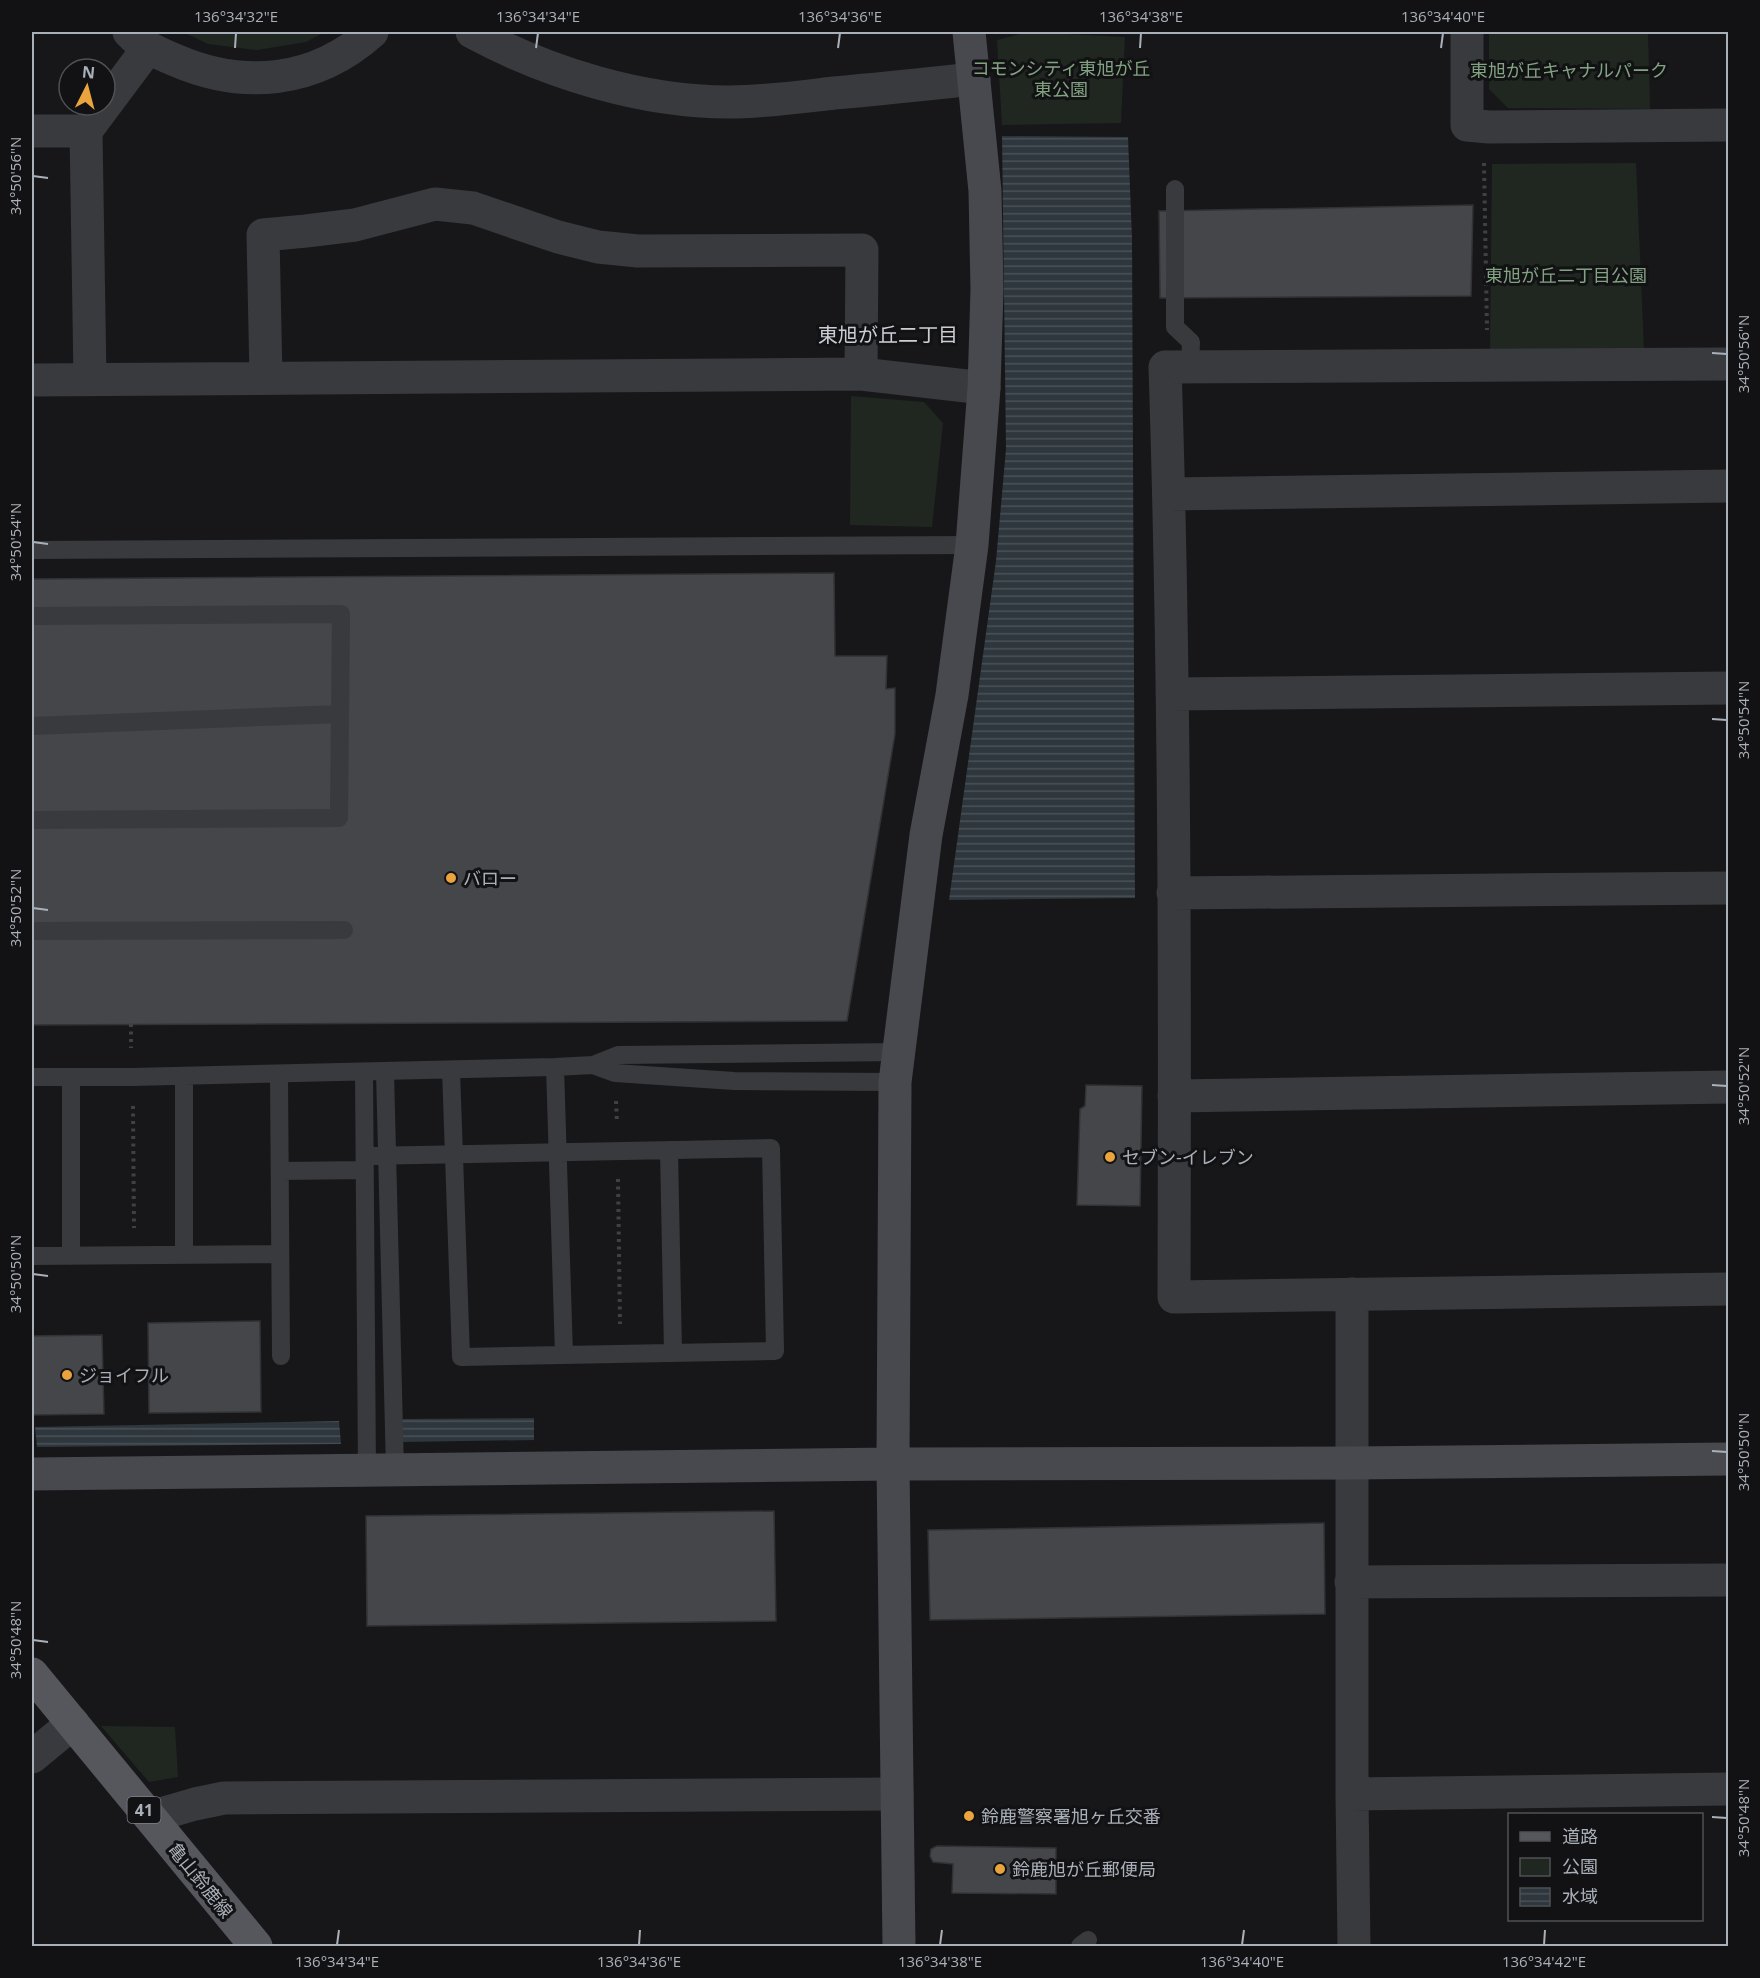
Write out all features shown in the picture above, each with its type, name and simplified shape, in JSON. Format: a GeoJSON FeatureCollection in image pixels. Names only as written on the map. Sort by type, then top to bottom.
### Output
{"type":"FeatureCollection","features":[{"type":"Feature","properties":{"kind":"main road","name":"亀山鈴鹿線"},"geometry":{"type":"LineString","coordinates":[[32,1674],[256,1947]]}},
{"type":"Feature","properties":{"kind":"street"},"geometry":{"type":"LineString","coordinates":[[90,379],[86,131],[138,40],[185,64],[207,71],[235,77],[266,79],[288,75],[326,63],[359,43],[372,32]]}},
{"type":"Feature","properties":{"kind":"street"},"geometry":{"type":"LineString","coordinates":[[472,32],[503,48],[613,88],[659,96],[728,102],[974,79]]}},
{"type":"Feature","properties":{"kind":"street"},"geometry":{"type":"LineString","coordinates":[[898,1947],[892,1464],[897,1067],[926,835],[952,695],[972,545],[984,388],[987,290],[985,191],[969,32]]}},
{"type":"Feature","properties":{"kind":"street"},"geometry":{"type":"LineString","coordinates":[[1467,32],[1467,125],[1489,127],[1728,125]]}},
{"type":"Feature","properties":{"kind":"street"},"geometry":{"type":"LineString","coordinates":[[32,131],[86,131]]}},
{"type":"Feature","properties":{"kind":"street"},"geometry":{"type":"LineString","coordinates":[[266,378],[263,235],[355,225],[435,204],[473,208],[598,248],[638,251],[862,250],[861,374]]}},
{"type":"Feature","properties":{"kind":"street"},"geometry":{"type":"LineString","coordinates":[[1728,364],[1165,367],[1172,694],[1173,1297],[1728,1289]]}},
{"type":"Feature","properties":{"kind":"street"},"geometry":{"type":"LineString","coordinates":[[32,380],[861,374],[984,388]]}},
{"type":"Feature","properties":{"kind":"street"},"geometry":{"type":"LineString","coordinates":[[1169,494],[1728,486]]}},
{"type":"Feature","properties":{"kind":"street"},"geometry":{"type":"LineString","coordinates":[[1172,694],[1728,688]]}},
{"type":"Feature","properties":{"kind":"street"},"geometry":{"type":"LineString","coordinates":[[1173,893],[1728,888]]}},
{"type":"Feature","properties":{"kind":"street"},"geometry":{"type":"LineString","coordinates":[[1174,1096],[1728,1087]]}},
{"type":"Feature","properties":{"kind":"street"},"geometry":{"type":"LineString","coordinates":[[1352,1294],[1354,1947]]}},
{"type":"Feature","properties":{"kind":"street"},"geometry":{"type":"LineString","coordinates":[[32,1474],[892,1464],[1728,1459]]}},
{"type":"Feature","properties":{"kind":"street"},"geometry":{"type":"LineString","coordinates":[[1352,1582],[1728,1580]]}},
{"type":"Feature","properties":{"kind":"street"},"geometry":{"type":"LineString","coordinates":[[32,1757],[73,1723]]}},
{"type":"Feature","properties":{"kind":"street"},"geometry":{"type":"LineString","coordinates":[[1352,1794],[1728,1789]]}},
{"type":"Feature","properties":{"kind":"street"},"geometry":{"type":"LineString","coordinates":[[150,1817],[224,1798],[897,1794]]}},
{"type":"Feature","properties":{"kind":"lane"},"geometry":{"type":"LineString","coordinates":[[1175,189],[1175,327],[1191,342],[1190,367]]}},
{"type":"Feature","properties":{"kind":"lane"},"geometry":{"type":"LineString","coordinates":[[32,550],[972,545]]}},
{"type":"Feature","properties":{"kind":"lane"},"geometry":{"type":"LineString","coordinates":[[32,616],[341,614],[339,818],[32,820]]}},
{"type":"Feature","properties":{"kind":"lane"},"geometry":{"type":"LineString","coordinates":[[32,726],[340,714]]}},
{"type":"Feature","properties":{"kind":"lane"},"geometry":{"type":"LineString","coordinates":[[32,931],[344,930]]}},
{"type":"Feature","properties":{"kind":"lane"},"geometry":{"type":"LineString","coordinates":[[32,1077],[132,1077],[555,1067],[594,1065],[618,1054],[897,1067]]}},
{"type":"Feature","properties":{"kind":"lane"},"geometry":{"type":"LineString","coordinates":[[594,1065],[615,1073],[722,1080],[897,1067]]}},
{"type":"Feature","properties":{"kind":"lane"},"geometry":{"type":"LineString","coordinates":[[555,1067],[564,1355]]}},
{"type":"Feature","properties":{"kind":"lane"},"geometry":{"type":"LineString","coordinates":[[280,1171],[365,1163],[386,1156],[454,1154],[771,1148],[775,1351],[461,1357],[454,1154],[451,1070]]}},
{"type":"Feature","properties":{"kind":"lane"},"geometry":{"type":"LineString","coordinates":[[364,1072],[365,1163],[381,1471]]}},
{"type":"Feature","properties":{"kind":"lane"},"geometry":{"type":"LineString","coordinates":[[381,1471],[386,1156],[385,1072]]}},
{"type":"Feature","properties":{"kind":"lane"},"geometry":{"type":"LineString","coordinates":[[279,1074],[281,1356]]}},
{"type":"Feature","properties":{"kind":"lane"},"geometry":{"type":"LineString","coordinates":[[184,1076],[184,1255]]}},
{"type":"Feature","properties":{"kind":"lane"},"geometry":{"type":"LineString","coordinates":[[71,1077],[71,1256]]}},
{"type":"Feature","properties":{"kind":"lane"},"geometry":{"type":"LineString","coordinates":[[669,1150],[673,1353]]}},
{"type":"Feature","properties":{"kind":"lane"},"geometry":{"type":"LineString","coordinates":[[32,1256],[280,1254]]}},
{"type":"Feature","properties":{"kind":"path"},"geometry":{"type":"LineString","coordinates":[[1484,154],[1488,365]]}},
{"type":"Feature","properties":{"kind":"path"},"geometry":{"type":"LineString","coordinates":[[131,1024],[135,1256]]}},
{"type":"Feature","properties":{"kind":"green space"},"geometry":{"type":"Polygon","coordinates":[[[183,32],[325,32],[306,42],[257,50],[208,44],[183,32]]]}},
{"type":"Feature","properties":{"kind":"green space","name":"コモンシティ東旭が丘 東公園"},"geometry":{"type":"Polygon","coordinates":[[[1027,32],[1125,37],[1121,123],[1002,125],[997,40],[1027,32]]]}},
{"type":"Feature","properties":{"kind":"green space","name":"東旭が丘キャナルパーク"},"geometry":{"type":"Polygon","coordinates":[[[1489,32],[1648,32],[1650,109],[1508,108],[1489,89],[1489,32]]]}},
{"type":"Feature","properties":{"kind":"green space","name":"東旭が丘二丁目公園"},"geometry":{"type":"Polygon","coordinates":[[[1636,163],[1644,350],[1490,354],[1492,164],[1636,163]]]}},
{"type":"Feature","properties":{"kind":"green space"},"geometry":{"type":"Polygon","coordinates":[[[851,396],[924,402],[943,423],[932,527],[850,525],[851,396]]]}},
{"type":"Feature","properties":{"kind":"green space"},"geometry":{"type":"Polygon","coordinates":[[[101,1726],[175,1727],[178,1777],[149,1782],[101,1726]]]}},
{"type":"Feature","properties":{"kind":"water"},"geometry":{"type":"Polygon","coordinates":[[[1002,136],[1128,137],[1132,238],[1135,898],[949,900],[996,561],[1006,449],[1002,136]]]}},
{"type":"Feature","properties":{"kind":"water"},"geometry":{"type":"Polygon","coordinates":[[[534,1418],[534,1440],[401,1442],[401,1419],[534,1418]]]}},
{"type":"Feature","properties":{"kind":"water"},"geometry":{"type":"Polygon","coordinates":[[[339,1421],[341,1444],[37,1447],[35,1427],[339,1421]]]}},
{"type":"Feature","properties":{"kind":"building"},"geometry":{"type":"Polygon","coordinates":[[[1473,205],[1471,296],[1160,298],[1159,211],[1473,205]]]}},
{"type":"Feature","properties":{"kind":"building","name":"バロー"},"geometry":{"type":"Polygon","coordinates":[[[834,573],[835,656],[887,656],[886,689],[895,688],[895,734],[847,1021],[32,1025],[32,579],[834,573]]]}},
{"type":"Feature","properties":{"kind":"building","name":"セブン-イレブン"},"geometry":{"type":"Polygon","coordinates":[[[1086,1085],[1142,1086],[1140,1206],[1077,1205],[1080,1109],[1085,1106],[1086,1085]]]}},
{"type":"Feature","properties":{"kind":"building"},"geometry":{"type":"Polygon","coordinates":[[[260,1321],[261,1412],[149,1413],[148,1323],[260,1321]]]}},
{"type":"Feature","properties":{"kind":"building","name":"ジョイフル"},"geometry":{"type":"Polygon","coordinates":[[[102,1335],[104,1414],[32,1415],[32,1336],[102,1335]]]}},
{"type":"Feature","properties":{"kind":"building"},"geometry":{"type":"Polygon","coordinates":[[[774,1511],[776,1621],[367,1626],[366,1516],[774,1511]]]}},
{"type":"Feature","properties":{"kind":"building"},"geometry":{"type":"Polygon","coordinates":[[[1324,1523],[1325,1614],[930,1620],[928,1530],[1324,1523]]]}},
{"type":"Feature","properties":{"kind":"building"},"geometry":{"type":"Polygon","coordinates":[[[937,1846],[1056,1848],[1056,1894],[952,1893],[953,1864],[933,1862],[930,1856],[931,1849],[937,1846]]]}},
{"type":"Feature","properties":{"kind":"place","name":"バロー"},"geometry":{"type":"Point","coordinates":[451,878]}},
{"type":"Feature","properties":{"kind":"place","name":"セブン-イレブン"},"geometry":{"type":"Point","coordinates":[1110,1157]}},
{"type":"Feature","properties":{"kind":"place","name":"ジョイフル"},"geometry":{"type":"Point","coordinates":[67,1375]}},
{"type":"Feature","properties":{"kind":"place","name":"鈴鹿警察署旭ヶ丘交番"},"geometry":{"type":"Point","coordinates":[969,1816]}},
{"type":"Feature","properties":{"kind":"place","name":"鈴鹿旭が丘郵便局"},"geometry":{"type":"Point","coordinates":[1000,1869]}},
{"type":"Feature","properties":{"kind":"district","name":"東旭が丘二丁目"},"geometry":{"type":"Point","coordinates":[888,334]}}]}
